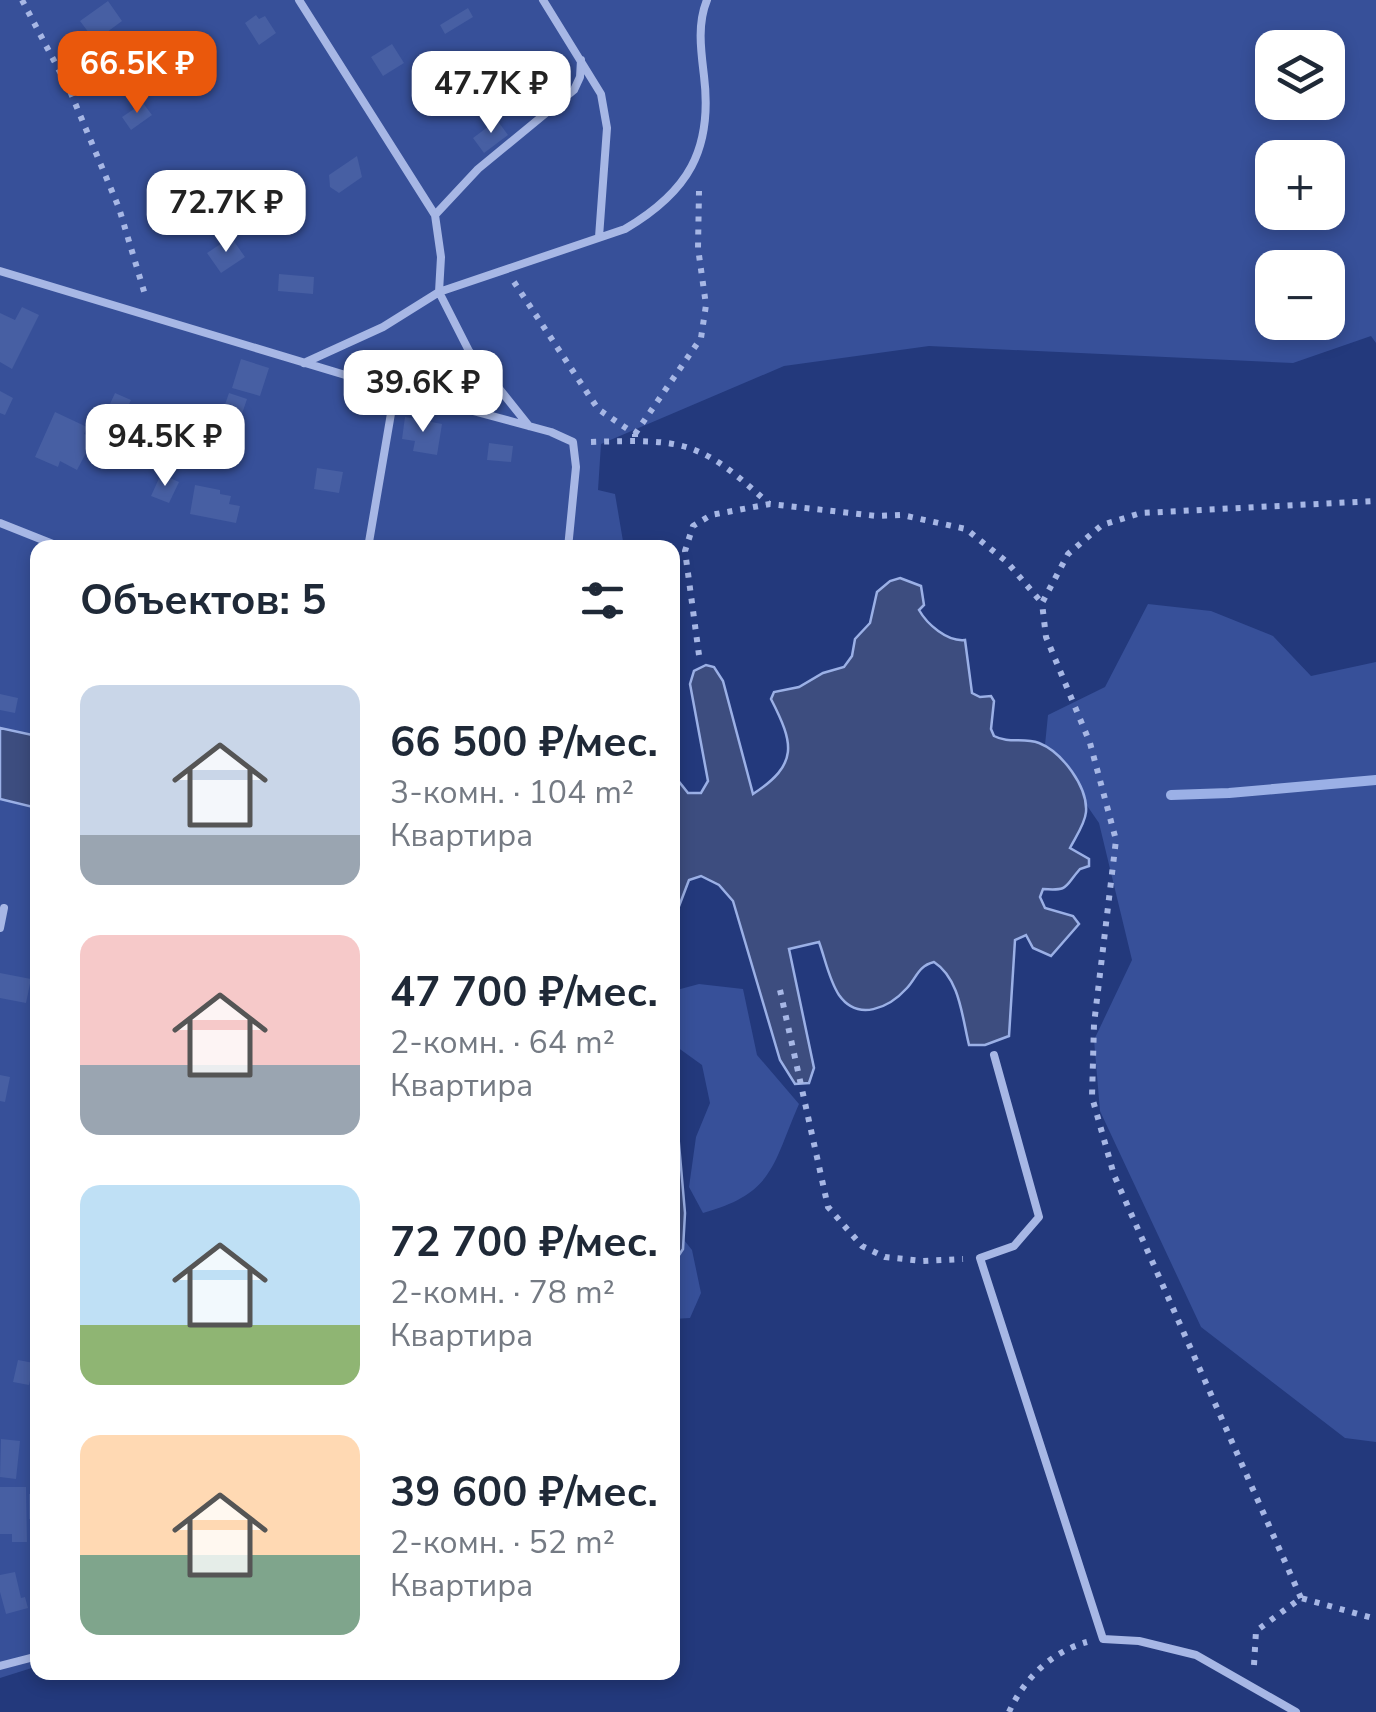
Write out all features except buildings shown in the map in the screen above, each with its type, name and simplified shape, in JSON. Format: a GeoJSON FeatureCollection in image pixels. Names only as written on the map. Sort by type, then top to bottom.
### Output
{"type":"FeatureCollection","features":[{"type":"Feature","properties":{"kind":"lane"},"geometry":{"type":"LineString","coordinates":[[299,0],[434,215],[440,257],[439,292],[469,351],[529,426]]}},
{"type":"Feature","properties":{"kind":"lane"},"geometry":{"type":"LineString","coordinates":[[543,0],[601,94],[607,128],[599,237]]}},
{"type":"Feature","properties":{"kind":"lane"},"geometry":{"type":"LineString","coordinates":[[304,363],[382,328],[439,292],[625,229],[650,214],[695,164],[700,152],[706,95],[700,43],[702,10],[707,0]]}},
{"type":"Feature","properties":{"kind":"lane"},"geometry":{"type":"LineString","coordinates":[[434,215],[478,169],[574,90],[581,60]]}},
{"type":"Feature","properties":{"kind":"lane"},"geometry":{"type":"LineString","coordinates":[[0,271],[573,442],[576,468],[569,540]]}},
{"type":"Feature","properties":{"kind":"lane"},"geometry":{"type":"LineString","coordinates":[[369,540],[395,390]]}},
{"type":"Feature","properties":{"kind":"lane"},"geometry":{"type":"LineString","coordinates":[[0,524],[42,540]]}},
{"type":"Feature","properties":{"kind":"lane"},"geometry":{"type":"LineString","coordinates":[[0,928],[4,908]]}},
{"type":"Feature","properties":{"kind":"lane"},"geometry":{"type":"LineString","coordinates":[[994,1055],[1039,1217],[1014,1246],[980,1258],[1102,1639],[1139,1641],[1196,1655],[1296,1712]]}},
{"type":"Feature","properties":{"kind":"lane"},"geometry":{"type":"LineString","coordinates":[[0,1666],[30,1658]]}},
{"type":"Feature","properties":{"kind":"path"},"geometry":{"type":"LineString","coordinates":[[22,0],[70,92],[119,208],[152,318]]}},
{"type":"Feature","properties":{"kind":"path"},"geometry":{"type":"LineString","coordinates":[[635,437],[701,338],[706,305],[698,248],[700,190]]}},
{"type":"Feature","properties":{"kind":"path"},"geometry":{"type":"LineString","coordinates":[[506,272],[598,409],[635,437]]}},
{"type":"Feature","properties":{"kind":"path"},"geometry":{"type":"LineString","coordinates":[[573,442],[635,437],[696,448],[722,462],[770,504]]}},
{"type":"Feature","properties":{"kind":"path"},"geometry":{"type":"LineString","coordinates":[[1042,603],[1068,554],[1102,525],[1141,513],[1376,501]]}},
{"type":"Feature","properties":{"kind":"path"},"geometry":{"type":"LineString","coordinates":[[699,654],[685,550],[693,526],[711,514],[770,504],[878,516],[902,514],[966,529],[1007,562],[1042,603],[1046,637],[1090,743],[1116,840],[1094,1024],[1092,1097],[1114,1175],[1301,1598]]}},
{"type":"Feature","properties":{"kind":"path"},"geometry":{"type":"LineString","coordinates":[[780,990],[828,1207],[862,1246],[885,1257],[924,1261],[980,1258]]}},
{"type":"Feature","properties":{"kind":"path"},"geometry":{"type":"LineString","coordinates":[[1301,1598],[1376,1619]]}},
{"type":"Feature","properties":{"kind":"path"},"geometry":{"type":"LineString","coordinates":[[1252,1686],[1256,1631],[1301,1598]]}},
{"type":"Feature","properties":{"kind":"path"},"geometry":{"type":"LineString","coordinates":[[1009,1712],[1018,1694],[1050,1658],[1081,1643],[1102,1639]]}},
{"type":"Feature","properties":{"kind":"shaded area"},"geometry":{"type":"Polygon","coordinates":[[[0,0],[1376,0],[1376,343],[1371,336],[1293,363],[929,346],[784,366],[601,444],[598,490],[615,494],[623,540],[30,540],[30,1669],[0,1678],[0,0]]]}},
{"type":"Feature","properties":{"kind":"shaded area"},"geometry":{"type":"Polygon","coordinates":[[[900,578],[921,586],[924,605],[919,610],[932,626],[951,638],[965,640],[972,693],[991,696],[994,701],[994,736],[1033,741],[1048,748],[1065,762],[1078,782],[1086,812],[1070,848],[1089,859],[1089,866],[1080,869],[1062,888],[1043,889],[1040,897],[1045,908],[1073,916],[1079,924],[1051,956],[1033,948],[1026,935],[1015,940],[1009,1036],[985,1045],[969,1045],[955,988],[934,962],[921,969],[891,1001],[864,1010],[839,995],[819,942],[789,949],[814,1068],[809,1083],[795,1084],[780,1060],[733,901],[719,885],[701,876],[689,880],[680,904],[680,783],[688,793],[701,793],[708,781],[690,684],[694,671],[706,665],[714,667],[723,681],[753,794],[778,773],[788,752],[788,741],[771,699],[774,692],[799,687],[823,673],[844,667],[852,656],[855,639],[870,623],[877,592],[900,578]]]}},
{"type":"Feature","properties":{"kind":"shaded area"},"geometry":{"type":"Polygon","coordinates":[[[1148,604],[1211,611],[1273,636],[1311,676],[1376,662],[1376,1442],[1345,1438],[1201,1327],[1100,1111],[1094,1040],[1132,960],[1099,823],[1045,745],[1048,715],[1105,687],[1148,604]]]}},
{"type":"Feature","properties":{"kind":"shaded area"},"geometry":{"type":"Polygon","coordinates":[[[0,728],[30,734],[30,806],[0,799],[0,728]]]}},
{"type":"Feature","properties":{"kind":"shaded area"},"geometry":{"type":"Polygon","coordinates":[[[699,984],[743,989],[757,1055],[799,1104],[768,1174],[744,1196],[703,1213],[689,1187],[696,1137],[710,1103],[702,1065],[680,1049],[680,989],[699,984]]]}},
{"type":"Feature","properties":{"kind":"shaded area"},"geometry":{"type":"Polygon","coordinates":[[[680,1156],[685,1213],[680,1254],[680,1156]]]}},
{"type":"Feature","properties":{"kind":"shaded area"},"geometry":{"type":"Polygon","coordinates":[[[680,1235],[692,1250],[701,1293],[690,1318],[680,1319],[680,1235]]]}},
{"type":"Feature","properties":{"kind":"waterway"},"geometry":{"type":"LineString","coordinates":[[1171,795],[1376,780]]}}]}
